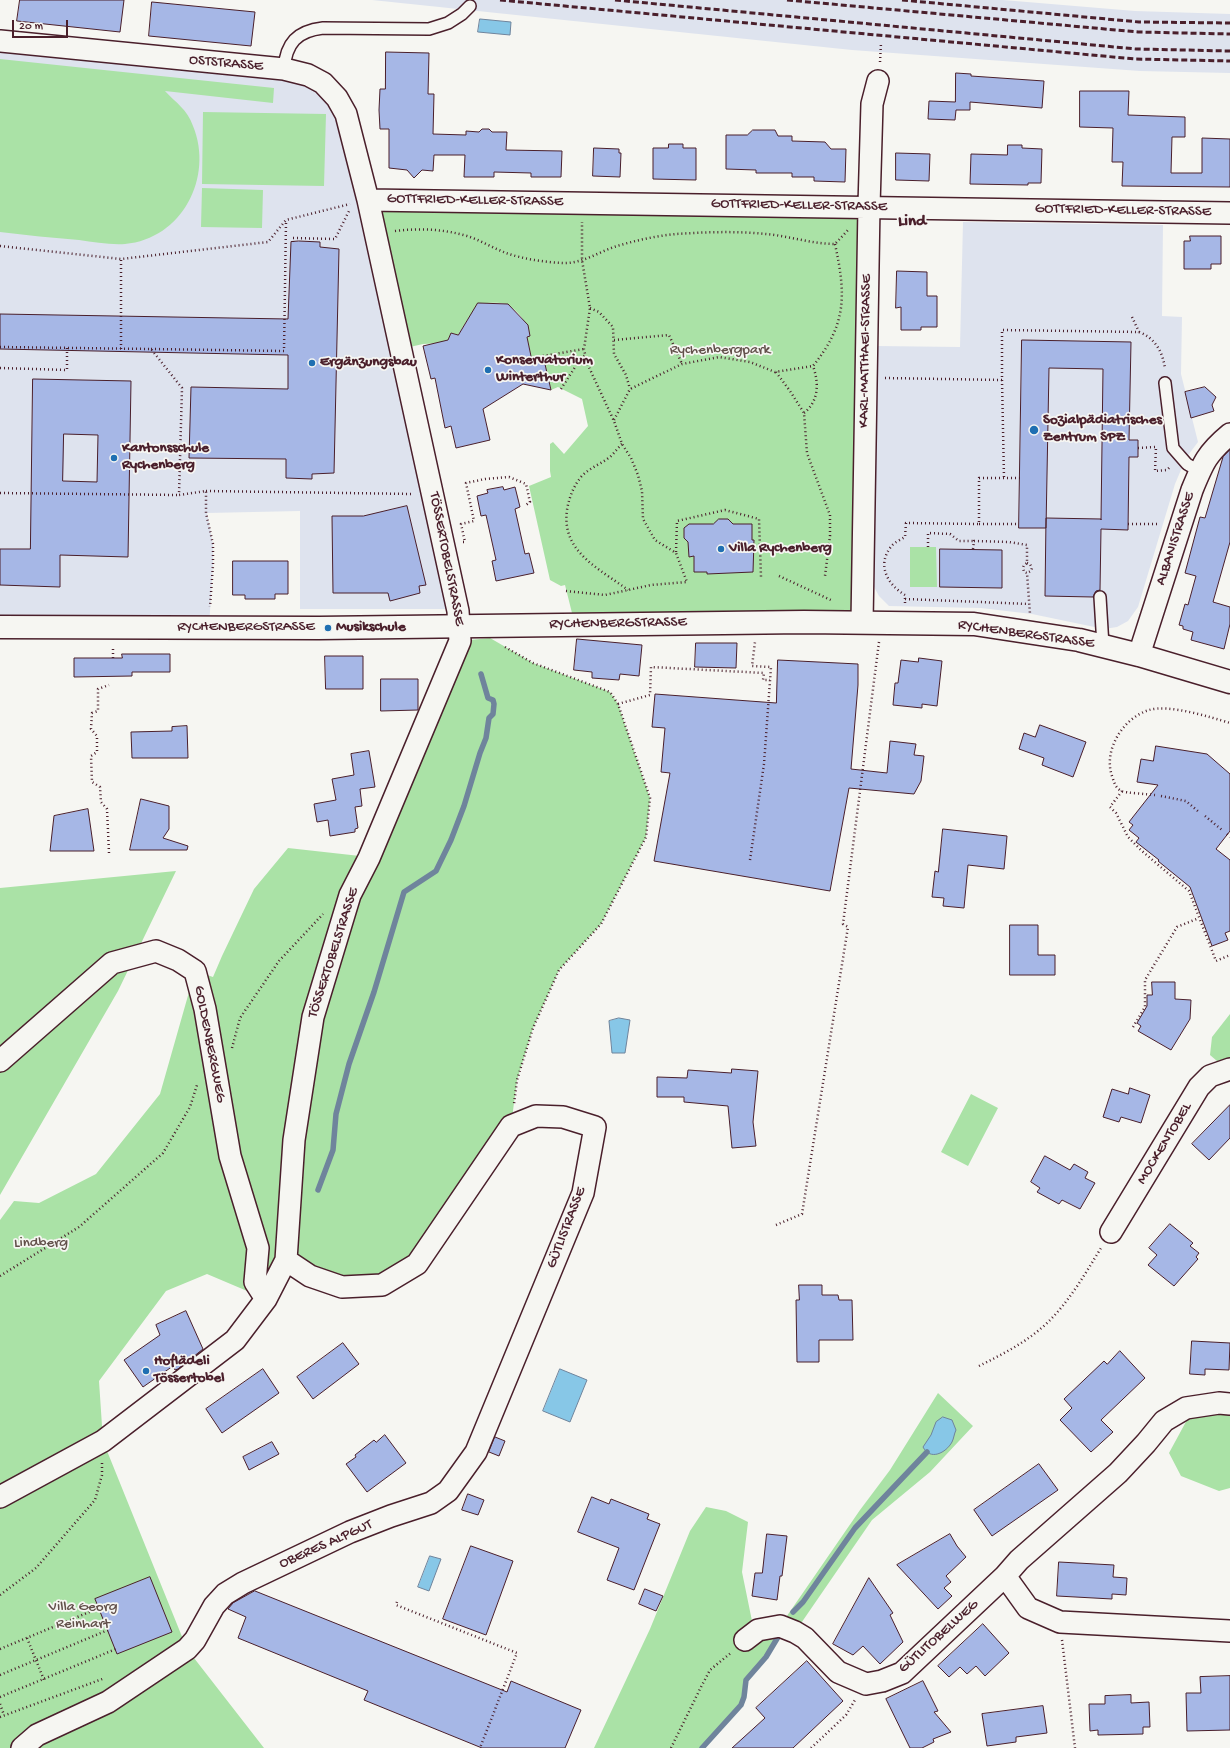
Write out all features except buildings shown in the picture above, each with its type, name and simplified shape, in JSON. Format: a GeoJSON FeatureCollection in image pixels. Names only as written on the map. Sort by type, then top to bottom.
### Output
{"type":"FeatureCollection","features":[{"type":"Feature","properties":{"kind":"street","name":"OSTSTRASSE"},"geometry":{"type":"LineString","coordinates":[[0,42],[298,71],[316,79],[330,90],[337,98],[346,114],[368,200]]}},
{"type":"Feature","properties":{"kind":"street","name":"KARL-MATTHAEI-STRASSE"},"geometry":{"type":"LineString","coordinates":[[862,622],[872,104],[878,81]]}},
{"type":"Feature","properties":{"kind":"street","name":"GOTTFRIED-KELLER-STRASSE"},"geometry":{"type":"LineString","coordinates":[[368,200],[869,206],[1230,213]]}},
{"type":"Feature","properties":{"kind":"street","name":"TÖSSERTOBELSTRASSE"},"geometry":{"type":"LineString","coordinates":[[0,1497],[103,1441],[235,1340],[266,1299],[286,1260],[294,1140],[313,1017],[350,895],[369,858],[460,641],[460,626],[432,490],[368,200]]}},
{"type":"Feature","properties":{"kind":"street","name":"ALBANISTRASSE"},"geometry":{"type":"LineString","coordinates":[[1139,654],[1199,471],[1222,450],[1230,434]]}},
{"type":"Feature","properties":{"kind":"street","name":"RYCHENBERGSTRASSE"},"geometry":{"type":"LineString","coordinates":[[0,627],[319,628],[862,622],[974,624],[1078,640],[1139,654],[1230,682]]}},
{"type":"Feature","properties":{"kind":"street","name":"GOLDENBERGWEG"},"geometry":{"type":"LineString","coordinates":[[0,1061],[112,964],[156,951],[178,960],[195,971],[205,1008],[230,1156],[258,1248],[255,1282],[266,1299]]}},
{"type":"Feature","properties":{"kind":"street","name":"MOCKENTOBEL"},"geometry":{"type":"LineString","coordinates":[[1111,1232],[1199,1087],[1210,1076],[1230,1069]]}},
{"type":"Feature","properties":{"kind":"street","name":"GÜTLISTRASSE"},"geometry":{"type":"LineString","coordinates":[[431,1503],[448,1491],[476,1452],[583,1193],[595,1127],[563,1117],[536,1116],[511,1126]]}},
{"type":"Feature","properties":{"kind":"street"},"geometry":{"type":"LineString","coordinates":[[286,1260],[310,1276],[342,1288],[382,1285],[394,1278],[417,1264],[511,1126]]}},
{"type":"Feature","properties":{"kind":"street","name":"GÜTLITOBELWEG"},"geometry":{"type":"LineString","coordinates":[[866,1684],[882,1681],[902,1673],[1005,1576],[1019,1560],[1118,1473],[1146,1443],[1164,1420],[1186,1408],[1219,1403],[1230,1404]]}},
{"type":"Feature","properties":{"kind":"street","name":"OBERES ALPGUT"},"geometry":{"type":"LineString","coordinates":[[22,1748],[37,1735],[108,1702],[187,1649],[195,1640],[214,1606],[225,1594],[243,1583],[350,1532],[391,1516],[431,1503]]}},
{"type":"Feature","properties":{"kind":"street"},"geometry":{"type":"LineString","coordinates":[[1005,1576],[1028,1608],[1060,1622],[1230,1631]]}},
{"type":"Feature","properties":{"kind":"street"},"geometry":{"type":"LineString","coordinates":[[745,1640],[758,1630],[780,1626],[805,1638],[838,1672],[866,1684]]}},
{"type":"Feature","properties":{"kind":"lane"},"geometry":{"type":"LineString","coordinates":[[284,69],[286,56],[290,45],[298,37],[310,31],[323,28],[429,29],[448,23],[462,14],[470,6]]}},
{"type":"Feature","properties":{"kind":"lane"},"geometry":{"type":"LineString","coordinates":[[1165,383],[1172,448],[1187,464],[1199,471]]}},
{"type":"Feature","properties":{"kind":"lane"},"geometry":{"type":"LineString","coordinates":[[1100,597],[1103,646]]}},
{"type":"Feature","properties":{"kind":"path"},"geometry":{"type":"LineString","coordinates":[[0,246],[120,259],[268,242],[286,220],[368,200]]}},
{"type":"Feature","properties":{"kind":"path"},"geometry":{"type":"LineString","coordinates":[[582,203],[582,260],[590,308],[584,349],[587,363],[614,421],[622,444],[631,458],[638,475],[642,491],[643,519],[655,540],[676,553]]}},
{"type":"Feature","properties":{"kind":"path"},"geometry":{"type":"LineString","coordinates":[[293,242],[293,238],[335,239],[349,212],[348,205]]}},
{"type":"Feature","properties":{"kind":"path"},"geometry":{"type":"LineString","coordinates":[[375,233],[418,228],[431,229],[467,236],[508,254],[543,261],[564,263],[582,260],[614,248],[642,240],[675,234],[744,232],[789,237],[825,244],[835,244],[869,206]]}},
{"type":"Feature","properties":{"kind":"path"},"geometry":{"type":"LineString","coordinates":[[0,347],[284,351],[286,220]]}},
{"type":"Feature","properties":{"kind":"path"},"geometry":{"type":"LineString","coordinates":[[775,372],[813,366],[826,350],[837,328],[843,298],[841,271],[835,244]]}},
{"type":"Feature","properties":{"kind":"path"},"geometry":{"type":"LineString","coordinates":[[120,259],[120,349]]}},
{"type":"Feature","properties":{"kind":"path"},"geometry":{"type":"LineString","coordinates":[[285,260],[291,261]]}},
{"type":"Feature","properties":{"kind":"path"},"geometry":{"type":"LineString","coordinates":[[590,308],[599,312],[613,327],[614,354],[626,375],[630,389]]}},
{"type":"Feature","properties":{"kind":"path"},"geometry":{"type":"LineString","coordinates":[[1132,317],[1139,332]]}},
{"type":"Feature","properties":{"kind":"path"},"geometry":{"type":"LineString","coordinates":[[1004,478],[1002,330],[1139,332],[1147,335],[1153,340],[1158,348],[1165,368],[1165,383]]}},
{"type":"Feature","properties":{"kind":"path"},"geometry":{"type":"LineString","coordinates":[[614,340],[669,335],[682,364]]}},
{"type":"Feature","properties":{"kind":"path"},"geometry":{"type":"LineString","coordinates":[[0,368],[67,370],[67,348]]}},
{"type":"Feature","properties":{"kind":"path"},"geometry":{"type":"LineString","coordinates":[[151,349],[182,388],[179,495]]}},
{"type":"Feature","properties":{"kind":"path"},"geometry":{"type":"LineString","coordinates":[[531,358],[584,349]]}},
{"type":"Feature","properties":{"kind":"path"},"geometry":{"type":"LineString","coordinates":[[561,389],[579,361],[586,356]]}},
{"type":"Feature","properties":{"kind":"path"},"geometry":{"type":"LineString","coordinates":[[614,421],[630,389],[682,364],[718,357],[750,362],[775,372],[790,391],[804,413],[807,453],[830,515],[830,536],[826,576]]}},
{"type":"Feature","properties":{"kind":"path"},"geometry":{"type":"LineString","coordinates":[[804,413],[811,408],[817,393],[817,379],[813,366]]}},
{"type":"Feature","properties":{"kind":"path"},"geometry":{"type":"LineString","coordinates":[[866,378],[1002,380]]}},
{"type":"Feature","properties":{"kind":"path"},"geometry":{"type":"LineString","coordinates":[[622,444],[611,456],[593,467],[575,485],[568,499],[566,516],[567,530],[572,543],[579,554],[629,591]]}},
{"type":"Feature","properties":{"kind":"path"},"geometry":{"type":"LineString","coordinates":[[1138,448],[1156,447],[1155,471],[1167,470]]}},
{"type":"Feature","properties":{"kind":"path"},"geometry":{"type":"LineString","coordinates":[[465,542],[461,524],[474,521],[466,483],[486,478],[509,477],[526,484],[530,502],[526,505]]}},
{"type":"Feature","properties":{"kind":"path"},"geometry":{"type":"LineString","coordinates":[[979,524],[979,478],[1020,478]]}},
{"type":"Feature","properties":{"kind":"path"},"geometry":{"type":"LineString","coordinates":[[0,493],[179,495],[206,491],[414,494],[432,490]]}},
{"type":"Feature","properties":{"kind":"path"},"geometry":{"type":"LineString","coordinates":[[206,491],[206,513],[213,544],[210,609]]}},
{"type":"Feature","properties":{"kind":"path"},"geometry":{"type":"LineString","coordinates":[[566,591],[604,595],[629,591],[651,585],[687,582],[676,553],[677,521],[726,510],[759,519],[761,577]]}},
{"type":"Feature","properties":{"kind":"path"},"geometry":{"type":"LineString","coordinates":[[905,609],[905,595],[898,591],[886,578],[884,568],[890,548],[905,537],[906,523],[1019,524]]}},
{"type":"Feature","properties":{"kind":"path"},"geometry":{"type":"LineString","coordinates":[[1128,524],[1167,524]]}},
{"type":"Feature","properties":{"kind":"path"},"geometry":{"type":"LineString","coordinates":[[928,547],[928,533],[950,534],[959,541],[1009,542],[1027,545],[1027,563],[1023,568],[1024,572],[1028,573]]}},
{"type":"Feature","properties":{"kind":"path"},"geometry":{"type":"LineString","coordinates":[[973,549],[974,541]]}},
{"type":"Feature","properties":{"kind":"path"},"geometry":{"type":"LineString","coordinates":[[1027,563],[1030,564],[1032,568],[1028,573],[1031,618]]}},
{"type":"Feature","properties":{"kind":"path"},"geometry":{"type":"LineString","coordinates":[[779,576],[839,604]]}},
{"type":"Feature","properties":{"kind":"path"},"geometry":{"type":"LineString","coordinates":[[905,599],[1029,604]]}},
{"type":"Feature","properties":{"kind":"path"},"geometry":{"type":"LineString","coordinates":[[750,860],[764,764],[771,667],[752,666],[753,646],[757,636]]}},
{"type":"Feature","properties":{"kind":"path"},"geometry":{"type":"LineString","coordinates":[[776,1225],[802,1214],[848,928],[843,924],[879,642]]}},
{"type":"Feature","properties":{"kind":"path"},"geometry":{"type":"LineString","coordinates":[[502,645],[533,663],[610,692],[618,704],[650,798],[646,836],[601,924],[559,970],[533,1028],[517,1080],[511,1126]]}},
{"type":"Feature","properties":{"kind":"path"},"geometry":{"type":"LineString","coordinates":[[618,704],[650,694],[651,667],[764,673],[763,680],[770,680]]}},
{"type":"Feature","properties":{"kind":"path"},"geometry":{"type":"LineString","coordinates":[[109,685],[98,689],[98,710],[92,713],[91,729],[97,736],[97,752],[91,756],[92,782],[100,787],[101,802],[107,809],[109,853]]}},
{"type":"Feature","properties":{"kind":"path"},"geometry":{"type":"LineString","coordinates":[[1154,795],[1122,791],[1115,785],[1111,774],[1109,753],[1123,729],[1136,716],[1149,710],[1162,708],[1210,717],[1230,723]]}},
{"type":"Feature","properties":{"kind":"path"},"geometry":{"type":"LineString","coordinates":[[1122,791],[1110,807],[1116,812],[1128,837],[1142,851],[1189,891],[1216,961],[1230,955]]}},
{"type":"Feature","properties":{"kind":"path"},"geometry":{"type":"LineString","coordinates":[[1161,796],[1186,801],[1200,812]]}},
{"type":"Feature","properties":{"kind":"path"},"geometry":{"type":"LineString","coordinates":[[1205,816],[1222,830]]}},
{"type":"Feature","properties":{"kind":"path"},"geometry":{"type":"LineString","coordinates":[[1227,834],[1230,837]]}},
{"type":"Feature","properties":{"kind":"path"},"geometry":{"type":"LineString","coordinates":[[231,1053],[240,1018],[280,961],[322,914],[350,895]]}},
{"type":"Feature","properties":{"kind":"path"},"geometry":{"type":"LineString","coordinates":[[1133,1026],[1145,1007],[1145,980],[1176,927],[1199,918]]}},
{"type":"Feature","properties":{"kind":"path"},"geometry":{"type":"LineString","coordinates":[[0,1276],[78,1227],[163,1153],[190,1107]]}},
{"type":"Feature","properties":{"kind":"path"},"geometry":{"type":"LineString","coordinates":[[979,1366],[1018,1346],[1047,1323],[1070,1296],[1111,1232]]}},
{"type":"Feature","properties":{"kind":"path"},"geometry":{"type":"LineString","coordinates":[[0,1595],[36,1568],[95,1500],[102,1475],[103,1441]]}},
{"type":"Feature","properties":{"kind":"path"},"geometry":{"type":"LineString","coordinates":[[398,1602],[396,1605],[517,1653],[480,1748]]}},
{"type":"Feature","properties":{"kind":"path"},"geometry":{"type":"LineString","coordinates":[[0,1649],[99,1608]]}},
{"type":"Feature","properties":{"kind":"path"},"geometry":{"type":"LineString","coordinates":[[1060,1622],[1075,1748]]}},
{"type":"Feature","properties":{"kind":"path"},"geometry":{"type":"LineString","coordinates":[[0,1675],[108,1630]]}},
{"type":"Feature","properties":{"kind":"path"},"geometry":{"type":"LineString","coordinates":[[27,1638],[44,1680]]}},
{"type":"Feature","properties":{"kind":"path"},"geometry":{"type":"LineString","coordinates":[[671,1748],[700,1687],[710,1670],[745,1640]]}},
{"type":"Feature","properties":{"kind":"path"},"geometry":{"type":"LineString","coordinates":[[0,1698],[116,1649]]}},
{"type":"Feature","properties":{"kind":"path"},"geometry":{"type":"LineString","coordinates":[[0,1716],[107,1678]]}},
{"type":"Feature","properties":{"kind":"path"},"geometry":{"type":"LineString","coordinates":[[811,1748],[846,1715],[866,1684]]}},
{"type":"Feature","properties":{"kind":"path"},"geometry":{"type":"LineString","coordinates":[[0,1704],[4,1715]]}},
{"type":"Feature","properties":{"kind":"shaded area"},"geometry":{"type":"Polygon","coordinates":[[[372,0],[1003,0],[1135,11],[1230,14],[1230,73],[1140,71],[852,50],[372,0]]]}},
{"type":"Feature","properties":{"kind":"shaded area"},"geometry":{"type":"Polygon","coordinates":[[[0,41],[284,69],[337,98],[452,609],[300,609],[300,511],[207,513],[213,544],[209,627],[0,627],[0,41]]]}},
{"type":"Feature","properties":{"kind":"shaded area","name":"Sozialpädiatrisches Zentrum SPZ"},"geometry":{"type":"Polygon","coordinates":[[[963,222],[1163,225],[1162,316],[1182,317],[1181,374],[1198,442],[1186,458],[1175,484],[1138,607],[1128,621],[1117,627],[1104,629],[1032,614],[981,608],[889,606],[879,596],[873,585],[877,346],[960,347],[963,222]]]}},
{"type":"Feature","properties":{"kind":"green space"},"geometry":{"type":"Polygon","coordinates":[[[0,59],[274,88],[273,103],[165,91],[191,120],[198,146],[199,165],[196,184],[188,202],[177,218],[163,231],[145,240],[125,244],[114,244],[0,232],[0,59]]]}},
{"type":"Feature","properties":{"kind":"green space"},"geometry":{"type":"Polygon","coordinates":[[[203,112],[326,114],[324,186],[202,184],[203,112]]]}},
{"type":"Feature","properties":{"kind":"green space"},"geometry":{"type":"Polygon","coordinates":[[[202,188],[263,190],[262,228],[201,227],[202,188]]]}},
{"type":"Feature","properties":{"kind":"green space","name":"Rychenbergpark"},"geometry":{"type":"Polygon","coordinates":[[[368,200],[869,206],[862,622],[575,625],[565,585],[561,586],[550,580],[529,486],[551,477],[550,444],[553,442],[564,454],[588,426],[582,399],[558,387],[551,390],[544,360],[532,361],[527,337],[530,336],[527,326],[514,309],[505,304],[482,303],[471,323],[468,319],[458,335],[451,333],[445,343],[423,344],[401,349],[368,200]]]}},
{"type":"Feature","properties":{"kind":"green space"},"geometry":{"type":"Polygon","coordinates":[[[910,547],[936,547],[937,587],[910,587],[910,547]]]}},
{"type":"Feature","properties":{"kind":"green space"},"geometry":{"type":"Polygon","coordinates":[[[490,638],[533,663],[610,692],[618,704],[650,798],[646,837],[601,924],[559,970],[533,1028],[517,1080],[511,1126],[417,1264],[342,1287],[286,1260],[266,1299],[207,1274],[166,1291],[99,1381],[103,1441],[187,1649],[264,1748],[0,1748],[0,1220],[14,1201],[39,1203],[96,1174],[160,1094],[195,971],[213,977],[254,889],[288,848],[369,857],[460,641],[490,638]]]}},
{"type":"Feature","properties":{"kind":"green space"},"geometry":{"type":"Polygon","coordinates":[[[176,871],[118,991],[0,1195],[0,888],[176,871]]]}},
{"type":"Feature","properties":{"kind":"green space"},"geometry":{"type":"Polygon","coordinates":[[[1230,1014],[1230,1061],[1217,1061],[1210,1055],[1212,1037],[1230,1014]]]}},
{"type":"Feature","properties":{"kind":"green space"},"geometry":{"type":"Polygon","coordinates":[[[971,1094],[998,1108],[968,1166],[941,1152],[971,1094]]]}},
{"type":"Feature","properties":{"kind":"green space"},"geometry":{"type":"Polygon","coordinates":[[[938,1393],[973,1426],[930,1472],[872,1520],[795,1632],[780,1626],[860,1510],[890,1470],[938,1393]]]}},
{"type":"Feature","properties":{"kind":"green space"},"geometry":{"type":"Polygon","coordinates":[[[1230,1412],[1230,1488],[1219,1491],[1181,1476],[1169,1453],[1188,1418],[1200,1414],[1230,1412]]]}},
{"type":"Feature","properties":{"kind":"green space"},"geometry":{"type":"Polygon","coordinates":[[[706,1507],[726,1511],[748,1522],[742,1572],[752,1621],[758,1630],[778,1637],[766,1657],[746,1680],[744,1697],[741,1705],[702,1748],[594,1748],[650,1629],[690,1531],[706,1507]]]}},
{"type":"Feature","properties":{"kind":"water"},"geometry":{"type":"Polygon","coordinates":[[[480,19],[511,22],[510,35],[478,32],[480,19]]]}},
{"type":"Feature","properties":{"kind":"water"},"geometry":{"type":"Polygon","coordinates":[[[619,1018],[630,1020],[625,1053],[612,1053],[609,1021],[619,1018]]]}},
{"type":"Feature","properties":{"kind":"water"},"geometry":{"type":"Polygon","coordinates":[[[560,1369],[587,1380],[570,1422],[543,1411],[560,1369]]]}},
{"type":"Feature","properties":{"kind":"water"},"geometry":{"type":"Polygon","coordinates":[[[943,1417],[952,1420],[956,1430],[953,1440],[942,1452],[938,1454],[930,1454],[923,1447],[931,1435],[936,1422],[943,1417]]]}},
{"type":"Feature","properties":{"kind":"water"},"geometry":{"type":"Polygon","coordinates":[[[430,1556],[441,1559],[429,1591],[418,1587],[430,1556]]]}},
{"type":"Feature","properties":{"kind":"waterway"},"geometry":{"type":"LineString","coordinates":[[318,1190],[333,1150],[336,1114],[349,1064],[374,992],[404,892],[436,871],[451,840],[464,806],[486,738],[489,718],[493,714],[494,704],[493,700],[488,698],[481,674]]}},
{"type":"Feature","properties":{"kind":"waterway"},"geometry":{"type":"LineString","coordinates":[[793,1612],[803,1602],[855,1528],[927,1452]]}},
{"type":"Feature","properties":{"kind":"waterway"},"geometry":{"type":"LineString","coordinates":[[702,1748],[741,1705],[744,1697],[746,1680],[766,1657],[778,1637]]}},
{"type":"Feature","properties":{"kind":"railway"},"geometry":{"type":"LineString","coordinates":[[500,0],[1135,59],[1230,61]]}},
{"type":"Feature","properties":{"kind":"railway"},"geometry":{"type":"LineString","coordinates":[[615,0],[1136,49],[1230,51]]}},
{"type":"Feature","properties":{"kind":"railway"},"geometry":{"type":"LineString","coordinates":[[787,0],[1138,32],[1230,34]]}},
{"type":"Feature","properties":{"kind":"railway"},"geometry":{"type":"LineString","coordinates":[[902,0],[1139,22],[1230,23]]}},
{"type":"Feature","properties":{"kind":"place","name":"Ergänzungsbau"},"geometry":{"type":"Point","coordinates":[312,363]}},
{"type":"Feature","properties":{"kind":"place","name":"Konservatorium Winterthur"},"geometry":{"type":"Point","coordinates":[488,370]}},
{"type":"Feature","properties":{"kind":"place","name":"Sozialpädiatrisches Zentrum SPZ"},"geometry":{"type":"Point","coordinates":[1034,430]}},
{"type":"Feature","properties":{"kind":"place","name":"Kantonsschule Rychenberg"},"geometry":{"type":"Point","coordinates":[114,458]}},
{"type":"Feature","properties":{"kind":"place","name":"Villa Rychenberg"},"geometry":{"type":"Point","coordinates":[721,549]}},
{"type":"Feature","properties":{"kind":"place","name":"Musikschule"},"geometry":{"type":"Point","coordinates":[328,628]}},
{"type":"Feature","properties":{"kind":"place","name":"Hoflädeli Tössertobel"},"geometry":{"type":"Point","coordinates":[146,1371]}},
{"type":"Feature","properties":{"kind":"district","name":"Lind"},"geometry":{"type":"Point","coordinates":[912,222]}},
{"type":"Feature","properties":{"kind":"park label","name":"Lindberg"},"geometry":{"type":"Point","coordinates":[41,1244]}},
{"type":"Feature","properties":{"kind":"park label","name":"Villa Georg Reinhart"},"geometry":{"type":"Point","coordinates":[83,1616]}}]}
